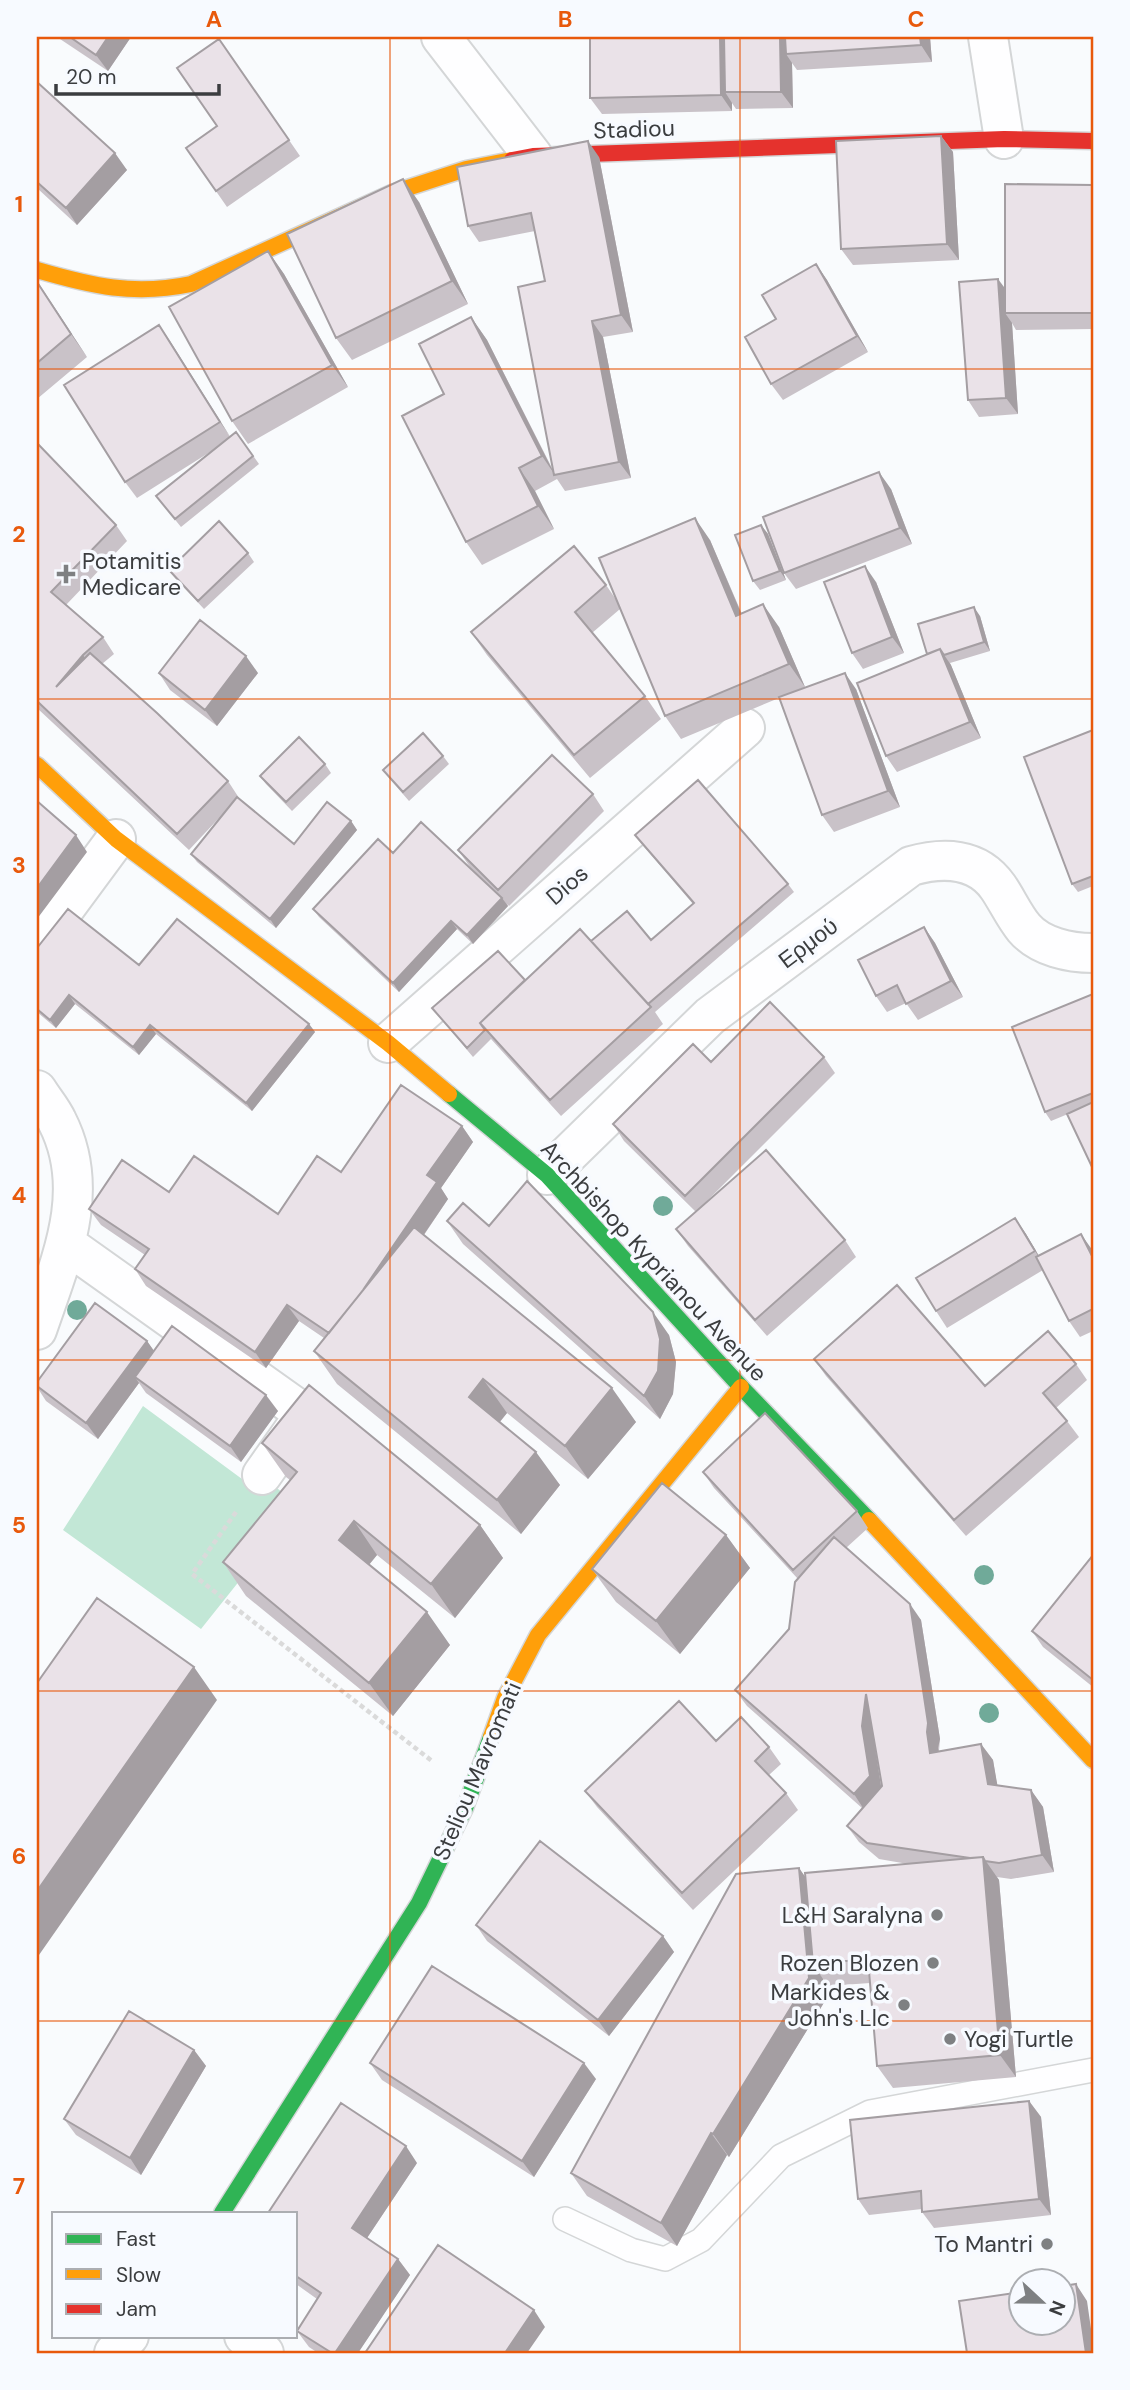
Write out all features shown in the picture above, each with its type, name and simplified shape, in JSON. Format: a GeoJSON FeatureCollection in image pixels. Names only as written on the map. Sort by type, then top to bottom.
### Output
{"type":"FeatureCollection","features":[{"type":"Feature","properties":{"kind":"main road","name":"Stadiou"},"geometry":{"type":"LineString","coordinates":[[37,270],[100,288],[164,291],[191,284],[392,193],[466,169],[533,156],[1004,139],[1093,141]]}},
{"type":"Feature","properties":{"kind":"main road","name":"Archbishop Kyprianou Avenue"},"geometry":{"type":"LineString","coordinates":[[37,765],[116,839],[388,1043],[547,1175],[741,1387],[913,1566],[1093,1760]]}},
{"type":"Feature","properties":{"kind":"main road","name":"Steliou Mavromati"},"geometry":{"type":"LineString","coordinates":[[223,2212],[419,1903],[466,1808],[505,1698],[538,1635],[741,1387]]}},
{"type":"Feature","properties":{"kind":"street"},"geometry":{"type":"LineString","coordinates":[[441,37],[533,156]]}},
{"type":"Feature","properties":{"kind":"street"},"geometry":{"type":"LineString","coordinates":[[988,37],[1004,139]]}},
{"type":"Feature","properties":{"kind":"street","name":"Dios"},"geometry":{"type":"LineString","coordinates":[[388,1043],[745,728]]}},
{"type":"Feature","properties":{"kind":"street"},"geometry":{"type":"LineString","coordinates":[[37,946],[116,839]]}},
{"type":"Feature","properties":{"kind":"street","name":"Ερμού"},"geometry":{"type":"LineString","coordinates":[[547,1175],[710,1016],[911,866],[934,860],[958,860],[980,869],[997,885],[1026,930],[1049,945],[1074,953],[1093,953]]}},
{"type":"Feature","properties":{"kind":"street"},"geometry":{"type":"LineString","coordinates":[[37,1090],[58,1122],[68,1154],[75,1194],[66,1244],[37,1330]]}},
{"type":"Feature","properties":{"kind":"street"},"geometry":{"type":"LineString","coordinates":[[66,1244],[305,1414],[262,1475]]}},
{"type":"Feature","properties":{"kind":"street"},"geometry":{"type":"LineString","coordinates":[[114,2353],[127,2338]]}},
{"type":"Feature","properties":{"kind":"street"},"geometry":{"type":"LineString","coordinates":[[246,2338],[264,2353]]}},
{"type":"Feature","properties":{"kind":"lane"},"geometry":{"type":"LineString","coordinates":[[565,2219],[631,2250],[665,2259],[701,2240],[781,2156],[870,2112],[1093,2070]]}},
{"type":"Feature","properties":{"kind":"path"},"geometry":{"type":"LineString","coordinates":[[262,1475],[192,1574],[471,1792]]}},
{"type":"Feature","properties":{"kind":"green space"},"geometry":{"type":"Polygon","coordinates":[[[143,1406],[242,1479],[251,1467],[299,1506],[201,1629],[63,1530],[143,1406]]]}},
{"type":"Feature","properties":{"kind":"building"},"geometry":{"type":"Polygon","coordinates":[[[70,37],[108,37],[96,55],[70,37]]]}},
{"type":"Feature","properties":{"kind":"building"},"geometry":{"type":"Polygon","coordinates":[[[590,37],[720,37],[721,95],[590,98],[590,37]]]}},
{"type":"Feature","properties":{"kind":"building"},"geometry":{"type":"Polygon","coordinates":[[[724,37],[780,37],[781,92],[725,92],[724,37]]]}},
{"type":"Feature","properties":{"kind":"building"},"geometry":{"type":"Polygon","coordinates":[[[785,37],[920,37],[921,45],[786,54],[785,37]]]}},
{"type":"Feature","properties":{"kind":"building"},"geometry":{"type":"Polygon","coordinates":[[[219,39],[289,140],[216,191],[186,148],[217,126],[177,68],[219,39]]]}},
{"type":"Feature","properties":{"kind":"building"},"geometry":{"type":"Polygon","coordinates":[[[37,82],[115,153],[66,208],[37,182],[37,82]]]}},
{"type":"Feature","properties":{"kind":"building"},"geometry":{"type":"Polygon","coordinates":[[[941,136],[947,244],[841,249],[836,141],[941,136]]]}},
{"type":"Feature","properties":{"kind":"building"},"geometry":{"type":"Polygon","coordinates":[[[588,141],[621,315],[592,321],[619,462],[554,475],[518,287],[545,281],[531,213],[468,226],[457,167],[588,141]]]}},
{"type":"Feature","properties":{"kind":"building"},"geometry":{"type":"Polygon","coordinates":[[[403,179],[452,281],[336,338],[287,234],[403,179]]]}},
{"type":"Feature","properties":{"kind":"building"},"geometry":{"type":"Polygon","coordinates":[[[1005,184],[1093,185],[1093,313],[1005,313],[1005,184]]]}},
{"type":"Feature","properties":{"kind":"building"},"geometry":{"type":"Polygon","coordinates":[[[268,251],[332,365],[232,421],[169,307],[268,251]]]}},
{"type":"Feature","properties":{"kind":"building"},"geometry":{"type":"Polygon","coordinates":[[[816,264],[857,336],[771,384],[745,337],[776,319],[762,295],[816,264]]]}},
{"type":"Feature","properties":{"kind":"building"},"geometry":{"type":"Polygon","coordinates":[[[998,279],[1006,398],[968,400],[959,282],[998,279]]]}},
{"type":"Feature","properties":{"kind":"building"},"geometry":{"type":"Polygon","coordinates":[[[37,282],[71,334],[37,363],[37,282]]]}},
{"type":"Feature","properties":{"kind":"building"},"geometry":{"type":"Polygon","coordinates":[[[471,317],[542,456],[519,468],[538,506],[466,542],[402,416],[444,394],[419,344],[471,317]]]}},
{"type":"Feature","properties":{"kind":"building"},"geometry":{"type":"Polygon","coordinates":[[[159,325],[220,422],[125,482],[64,385],[159,325]]]}},
{"type":"Feature","properties":{"kind":"building"},"geometry":{"type":"Polygon","coordinates":[[[236,432],[253,456],[175,519],[156,496],[236,432]]]}},
{"type":"Feature","properties":{"kind":"building"},"geometry":{"type":"Polygon","coordinates":[[[37,443],[116,525],[51,592],[103,637],[83,655],[56,687],[90,653],[228,781],[177,834],[37,701],[37,443]]]}},
{"type":"Feature","properties":{"kind":"building"},"geometry":{"type":"Polygon","coordinates":[[[879,472],[900,528],[784,573],[763,517],[879,472]]]}},
{"type":"Feature","properties":{"kind":"building"},"geometry":{"type":"Polygon","coordinates":[[[695,518],[736,616],[763,604],[789,664],[665,716],[599,558],[695,518]]]}},
{"type":"Feature","properties":{"kind":"building"},"geometry":{"type":"Polygon","coordinates":[[[219,521],[248,553],[198,601],[169,570],[219,521]]]}},
{"type":"Feature","properties":{"kind":"building"},"geometry":{"type":"Polygon","coordinates":[[[761,525],[780,571],[753,581],[735,535],[761,525]]]}},
{"type":"Feature","properties":{"kind":"building"},"geometry":{"type":"Polygon","coordinates":[[[574,546],[606,585],[575,612],[645,696],[574,755],[471,632],[574,546]]]}},
{"type":"Feature","properties":{"kind":"building"},"geometry":{"type":"Polygon","coordinates":[[[865,566],[892,637],[852,653],[824,582],[865,566]]]}},
{"type":"Feature","properties":{"kind":"building"},"geometry":{"type":"Polygon","coordinates":[[[974,607],[984,642],[944,655],[940,649],[927,654],[918,624],[974,607]]]}},
{"type":"Feature","properties":{"kind":"building"},"geometry":{"type":"Polygon","coordinates":[[[200,620],[246,656],[205,710],[159,673],[200,620]]]}},
{"type":"Feature","properties":{"kind":"building"},"geometry":{"type":"Polygon","coordinates":[[[940,649],[970,722],[886,756],[857,683],[940,649]]]}},
{"type":"Feature","properties":{"kind":"building"},"geometry":{"type":"Polygon","coordinates":[[[845,673],[888,791],[822,815],[779,697],[845,673]]]}},
{"type":"Feature","properties":{"kind":"building"},"geometry":{"type":"Polygon","coordinates":[[[1093,730],[1093,876],[1072,884],[1024,757],[1093,730]]]}},
{"type":"Feature","properties":{"kind":"building"},"geometry":{"type":"Polygon","coordinates":[[[423,733],[443,756],[403,792],[383,770],[423,733]]]}},
{"type":"Feature","properties":{"kind":"building"},"geometry":{"type":"Polygon","coordinates":[[[299,737],[325,764],[286,802],[260,776],[299,737]]]}},
{"type":"Feature","properties":{"kind":"building"},"geometry":{"type":"Polygon","coordinates":[[[552,755],[593,794],[498,890],[458,850],[552,755]]]}},
{"type":"Feature","properties":{"kind":"building"},"geometry":{"type":"Polygon","coordinates":[[[698,780],[788,884],[648,1004],[591,941],[627,911],[651,940],[694,903],[635,835],[698,780]]]}},
{"type":"Feature","properties":{"kind":"building"},"geometry":{"type":"Polygon","coordinates":[[[237,797],[294,844],[327,802],[351,821],[270,919],[191,854],[237,797]]]}},
{"type":"Feature","properties":{"kind":"building"},"geometry":{"type":"Polygon","coordinates":[[[37,801],[76,835],[37,888],[37,801]]]}},
{"type":"Feature","properties":{"kind":"building"},"geometry":{"type":"Polygon","coordinates":[[[421,822],[502,898],[467,935],[451,921],[393,983],[313,909],[378,839],[393,853],[421,822]]]}},
{"type":"Feature","properties":{"kind":"building"},"geometry":{"type":"Polygon","coordinates":[[[68,909],[139,965],[177,919],[309,1024],[246,1103],[150,1025],[133,1047],[69,995],[50,1020],[37,1009],[37,948],[68,909]]]}},
{"type":"Feature","properties":{"kind":"building"},"geometry":{"type":"Polygon","coordinates":[[[924,927],[951,981],[906,1004],[897,985],[876,996],[858,960],[924,927]]]}},
{"type":"Feature","properties":{"kind":"building"},"geometry":{"type":"Polygon","coordinates":[[[580,929],[651,1007],[550,1100],[480,1023],[580,929]]]}},
{"type":"Feature","properties":{"kind":"building"},"geometry":{"type":"Polygon","coordinates":[[[498,951],[525,980],[480,1023],[485,1030],[467,1048],[432,1008],[498,951]]]}},
{"type":"Feature","properties":{"kind":"building"},"geometry":{"type":"Polygon","coordinates":[[[1093,994],[1093,1093],[1045,1112],[1012,1027],[1093,994]]]}},
{"type":"Feature","properties":{"kind":"building"},"geometry":{"type":"Polygon","coordinates":[[[770,1002],[824,1057],[685,1196],[613,1124],[693,1044],[711,1062],[770,1002]]]}},
{"type":"Feature","properties":{"kind":"building"},"geometry":{"type":"Polygon","coordinates":[[[401,1085],[462,1126],[427,1175],[437,1182],[363,1290],[329,1333],[287,1305],[255,1352],[135,1269],[149,1249],[89,1209],[122,1160],[169,1192],[194,1156],[278,1214],[317,1156],[341,1172],[401,1085]]]}},
{"type":"Feature","properties":{"kind":"building"},"geometry":{"type":"Polygon","coordinates":[[[1093,1102],[1093,1169],[1067,1114],[1093,1102]]]}},
{"type":"Feature","properties":{"kind":"building"},"geometry":{"type":"Polygon","coordinates":[[[766,1150],[845,1240],[755,1320],[676,1229],[766,1150]]]}},
{"type":"Feature","properties":{"kind":"building"},"geometry":{"type":"Polygon","coordinates":[[[527,1181],[653,1312],[660,1339],[658,1371],[644,1396],[447,1221],[463,1203],[489,1226],[527,1181]]]}},
{"type":"Feature","properties":{"kind":"building"},"geometry":{"type":"Polygon","coordinates":[[[1015,1218],[1035,1251],[936,1311],[916,1278],[1015,1218]]]}},
{"type":"Feature","properties":{"kind":"building"},"geometry":{"type":"Polygon","coordinates":[[[414,1227],[612,1388],[565,1446],[483,1379],[469,1397],[536,1452],[497,1500],[314,1351],[414,1227]]]}},
{"type":"Feature","properties":{"kind":"building"},"geometry":{"type":"Polygon","coordinates":[[[1081,1234],[1093,1258],[1093,1309],[1069,1321],[1036,1257],[1081,1234]]]}},
{"type":"Feature","properties":{"kind":"building"},"geometry":{"type":"Polygon","coordinates":[[[897,1285],[985,1386],[1048,1331],[1076,1364],[1043,1393],[1067,1421],[954,1520],[814,1359],[897,1285]]]}},
{"type":"Feature","properties":{"kind":"building"},"geometry":{"type":"Polygon","coordinates":[[[95,1303],[147,1341],[86,1423],[37,1386],[37,1382],[95,1303]]]}},
{"type":"Feature","properties":{"kind":"building"},"geometry":{"type":"Polygon","coordinates":[[[172,1326],[266,1395],[230,1446],[135,1377],[172,1326]]]}},
{"type":"Feature","properties":{"kind":"building"},"geometry":{"type":"Polygon","coordinates":[[[309,1385],[480,1525],[431,1584],[354,1521],[339,1540],[427,1612],[369,1683],[223,1562],[297,1472],[262,1443],[309,1385]]]}},
{"type":"Feature","properties":{"kind":"building"},"geometry":{"type":"Polygon","coordinates":[[[765,1413],[857,1511],[793,1570],[703,1472],[765,1413]]]}},
{"type":"Feature","properties":{"kind":"building"},"geometry":{"type":"Polygon","coordinates":[[[662,1483],[726,1535],[656,1621],[592,1569],[662,1483]]]}},
{"type":"Feature","properties":{"kind":"building"},"geometry":{"type":"Polygon","coordinates":[[[834,1537],[910,1604],[930,1753],[981,1744],[988,1784],[1031,1790],[1042,1855],[999,1863],[985,1861],[983,1857],[970,1858],[867,1843],[847,1826],[882,1786],[866,1694],[862,1726],[870,1776],[854,1794],[735,1690],[789,1629],[795,1582],[834,1537]]]}},
{"type":"Feature","properties":{"kind":"building"},"geometry":{"type":"Polygon","coordinates":[[[1093,1555],[1093,1680],[1032,1631],[1093,1555]]]}},
{"type":"Feature","properties":{"kind":"building"},"geometry":{"type":"Polygon","coordinates":[[[97,1598],[194,1667],[37,1891],[37,1683],[97,1598]]]}},
{"type":"Feature","properties":{"kind":"building"},"geometry":{"type":"Polygon","coordinates":[[[679,1701],[716,1741],[741,1717],[769,1747],[755,1761],[786,1793],[682,1893],[585,1791],[679,1701]]]}},
{"type":"Feature","properties":{"kind":"building"},"geometry":{"type":"Polygon","coordinates":[[[540,1841],[663,1936],[598,2020],[476,1925],[540,1841]]]}},
{"type":"Feature","properties":{"kind":"building"},"geometry":{"type":"Polygon","coordinates":[[[983,1857],[1000,2055],[877,2066],[868,1959],[813,1964],[805,1873],[983,1857]]]}},
{"type":"Feature","properties":{"kind":"building"},"geometry":{"type":"Polygon","coordinates":[[[799,1868],[809,1978],[713,2134],[711,2133],[661,2223],[571,2173],[736,1874],[799,1868]]]}},
{"type":"Feature","properties":{"kind":"building"},"geometry":{"type":"Polygon","coordinates":[[[432,1966],[584,2063],[522,2161],[370,2063],[432,1966]]]}},
{"type":"Feature","properties":{"kind":"building"},"geometry":{"type":"Polygon","coordinates":[[[129,2011],[194,2050],[130,2158],[64,2119],[129,2011]]]}},
{"type":"Feature","properties":{"kind":"building"},"geometry":{"type":"Polygon","coordinates":[[[1029,2101],[1039,2199],[922,2212],[921,2191],[858,2199],[850,2120],[1029,2101]]]}},
{"type":"Feature","properties":{"kind":"building"},"geometry":{"type":"Polygon","coordinates":[[[341,2103],[406,2146],[352,2228],[398,2259],[335,2353],[298,2332],[321,2293],[298,2277],[298,2212],[269,2212],[341,2103]]]}},
{"type":"Feature","properties":{"kind":"building"},"geometry":{"type":"Polygon","coordinates":[[[438,2245],[534,2310],[505,2353],[365,2353],[438,2245]]]}},
{"type":"Feature","properties":{"kind":"building"},"geometry":{"type":"Polygon","coordinates":[[[1007,2294],[1007,2338],[1078,2338],[1078,2298],[1086,2353],[967,2353],[959,2301],[1007,2294]]]}},
{"type":"Feature","properties":{"kind":"traffic: fast"},"geometry":{"type":"LineString","coordinates":[[449,1094],[547,1175],[741,1387],[869,1520]]}},
{"type":"Feature","properties":{"kind":"traffic: fast"},"geometry":{"type":"LineString","coordinates":[[223,2212],[419,1903],[465,1808],[491,1737]]}},
{"type":"Feature","properties":{"kind":"traffic: slow"},"geometry":{"type":"LineString","coordinates":[[37,270],[113,288],[151,289],[191,284],[392,193],[466,169],[512,160]]}},
{"type":"Feature","properties":{"kind":"traffic: slow"},"geometry":{"type":"LineString","coordinates":[[37,765],[116,839],[388,1043],[449,1094]]}},
{"type":"Feature","properties":{"kind":"traffic: slow"},"geometry":{"type":"LineString","coordinates":[[491,1737],[505,1698],[538,1635],[741,1387]]}},
{"type":"Feature","properties":{"kind":"traffic: slow"},"geometry":{"type":"LineString","coordinates":[[869,1520],[1093,1760]]}},
{"type":"Feature","properties":{"kind":"traffic: jam"},"geometry":{"type":"LineString","coordinates":[[512,160],[533,156],[1004,139],[1093,141]]}},
{"type":"Feature","properties":{"kind":"place","name":"Potamitis Medicare"},"geometry":{"type":"Point","coordinates":[66,574]}},
{"type":"Feature","properties":{"kind":"place","name":"L&H Saralyna"},"geometry":{"type":"Point","coordinates":[937,1915]}},
{"type":"Feature","properties":{"kind":"place","name":"Rozen Blozen"},"geometry":{"type":"Point","coordinates":[933,1963]}},
{"type":"Feature","properties":{"kind":"place","name":"Markides & John's Llc"},"geometry":{"type":"Point","coordinates":[904,2005]}},
{"type":"Feature","properties":{"kind":"place","name":"Yogi Turtle"},"geometry":{"type":"Point","coordinates":[950,2039]}},
{"type":"Feature","properties":{"kind":"place","name":"To Mantri"},"geometry":{"type":"Point","coordinates":[1047,2244]}}]}
